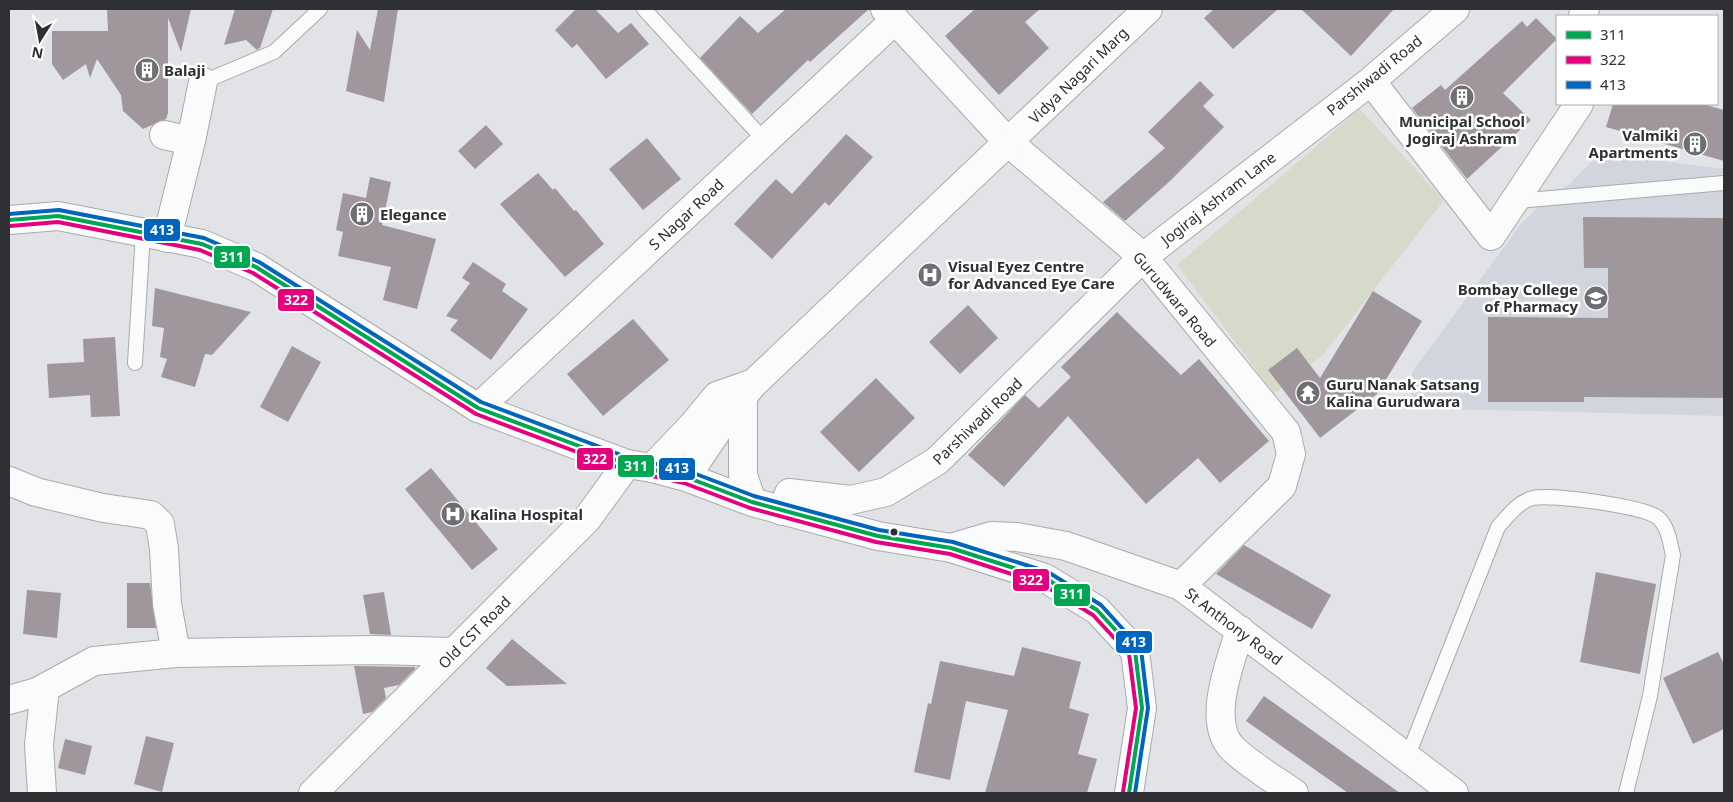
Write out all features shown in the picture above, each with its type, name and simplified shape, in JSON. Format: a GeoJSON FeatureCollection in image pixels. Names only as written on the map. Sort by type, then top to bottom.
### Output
{"type":"FeatureCollection","features":[{"type":"Feature","properties":{"kind":"street","name":"Vidya Nagari Marg"},"geometry":{"type":"LineString","coordinates":[[749,389],[1148,9]]}},
{"type":"Feature","properties":{"kind":"street","name":"Parshiwadi Road"},"geometry":{"type":"LineString","coordinates":[[1292,139],[1371,81],[1454,9]]}},
{"type":"Feature","properties":{"kind":"street","name":"S Nagar Road"},"geometry":{"type":"LineString","coordinates":[[478,408],[765,141],[890,14]]}},
{"type":"Feature","properties":{"kind":"street","name":"Gurudwara Road"},"geometry":{"type":"LineString","coordinates":[[890,14],[1008,142],[1143,257],[1286,432],[1291,454],[1282,486],[1181,586]]}},
{"type":"Feature","properties":{"kind":"street"},"geometry":{"type":"LineString","coordinates":[[1371,81],[1491,236],[1578,105]]}},
{"type":"Feature","properties":{"kind":"street"},"geometry":{"type":"LineString","coordinates":[[155,235],[191,141],[203,82]]}},
{"type":"Feature","properties":{"kind":"street"},"geometry":{"type":"LineString","coordinates":[[164,134],[191,141]]}},
{"type":"Feature","properties":{"kind":"street","name":"Jogiraj Ashram Lane"},"geometry":{"type":"LineString","coordinates":[[1143,257],[1292,139]]}},
{"type":"Feature","properties":{"kind":"street"},"geometry":{"type":"LineString","coordinates":[[9,220],[58,216],[202,244],[256,268],[478,408],[640,466],[686,477],[752,502],[782,511],[878,536],[951,548],[1046,578],[1097,610],[1135,651],[1142,708],[1129,793]]}},
{"type":"Feature","properties":{"kind":"street","name":"Parshiwadi Road"},"geometry":{"type":"LineString","coordinates":[[782,511],[789,493],[851,500],[886,492],[937,462],[1143,257]]}},
{"type":"Feature","properties":{"kind":"street"},"geometry":{"type":"LineString","coordinates":[[640,466],[693,425],[717,396],[749,389]]}},
{"type":"Feature","properties":{"kind":"street"},"geometry":{"type":"LineString","coordinates":[[686,477],[749,389]]}},
{"type":"Feature","properties":{"kind":"street"},"geometry":{"type":"LineString","coordinates":[[749,389],[743,474],[752,502]]}},
{"type":"Feature","properties":{"kind":"street","name":"Old CST Road"},"geometry":{"type":"LineString","coordinates":[[313,793],[640,466]]}},
{"type":"Feature","properties":{"kind":"street"},"geometry":{"type":"LineString","coordinates":[[9,481],[36,492],[104,508],[151,515],[160,524],[164,549],[167,604],[176,654]]}},
{"type":"Feature","properties":{"kind":"street","name":"St Anthony Road"},"geometry":{"type":"LineString","coordinates":[[951,548],[992,536],[1017,537],[1066,546],[1181,586],[1454,793]]}},
{"type":"Feature","properties":{"kind":"street"},"geometry":{"type":"LineString","coordinates":[[1240,630],[1220,702],[1222,728],[1231,747],[1294,793]]}},
{"type":"Feature","properties":{"kind":"street"},"geometry":{"type":"LineString","coordinates":[[9,700],[44,688],[94,661],[176,654],[374,650],[453,652]]}},
{"type":"Feature","properties":{"kind":"street"},"geometry":{"type":"LineString","coordinates":[[42,793],[39,745],[44,688]]}},
{"type":"Feature","properties":{"kind":"lane"},"geometry":{"type":"LineString","coordinates":[[203,82],[274,52],[320,9]]}},
{"type":"Feature","properties":{"kind":"lane"},"geometry":{"type":"LineString","coordinates":[[644,9],[765,141]]}},
{"type":"Feature","properties":{"kind":"lane"},"geometry":{"type":"LineString","coordinates":[[1516,201],[1724,183]]}},
{"type":"Feature","properties":{"kind":"lane"},"geometry":{"type":"LineString","coordinates":[[135,363],[155,235]]}},
{"type":"Feature","properties":{"kind":"lane"},"geometry":{"type":"LineString","coordinates":[[1408,758],[1498,527],[1515,508],[1531,498],[1552,496],[1638,510],[1658,518],[1668,534],[1673,555],[1650,696],[1626,793]]}},
{"type":"Feature","properties":{"kind":"shaded area","name":"Bombay College of Pharmacy"},"geometry":{"type":"Polygon","coordinates":[[[1600,153],[1724,169],[1724,416],[1412,408],[1412,372],[1522,223],[1539,206],[1571,183],[1600,153]]]}},
{"type":"Feature","properties":{"kind":"green space"},"geometry":{"type":"Polygon","coordinates":[[[1360,109],[1444,200],[1323,355],[1274,394],[1177,265],[1360,109]]]}},
{"type":"Feature","properties":{"kind":"building","name":"Balaji"},"geometry":{"type":"Polygon","coordinates":[[[107,9],[191,9],[181,52],[168,18],[168,113],[166,119],[143,129],[123,111],[121,95],[97,59],[90,78],[86,64],[63,80],[52,64],[52,31],[108,31],[107,9]]]}},
{"type":"Feature","properties":{"kind":"building"},"geometry":{"type":"Polygon","coordinates":[[[235,9],[273,9],[260,48],[257,50],[246,40],[224,45],[235,9]]]}},
{"type":"Feature","properties":{"kind":"building"},"geometry":{"type":"Polygon","coordinates":[[[378,9],[398,9],[384,102],[346,91],[357,30],[370,50],[378,9]]]}},
{"type":"Feature","properties":{"kind":"building"},"geometry":{"type":"Polygon","coordinates":[[[576,9],[595,9],[618,33],[631,23],[649,44],[606,79],[577,44],[572,48],[555,30],[576,9]]]}},
{"type":"Feature","properties":{"kind":"building"},"geometry":{"type":"Polygon","coordinates":[[[786,9],[869,9],[810,62],[808,60],[752,114],[700,58],[740,16],[758,33],[786,9]]]}},
{"type":"Feature","properties":{"kind":"building"},"geometry":{"type":"Polygon","coordinates":[[[975,9],[1040,9],[1025,22],[1049,48],[999,95],[945,36],[975,9]]]}},
{"type":"Feature","properties":{"kind":"building"},"geometry":{"type":"Polygon","coordinates":[[[1214,9],[1278,9],[1233,49],[1204,18],[1214,9]]]}},
{"type":"Feature","properties":{"kind":"building"},"geometry":{"type":"Polygon","coordinates":[[[1301,9],[1394,9],[1351,56],[1301,9]]]}},
{"type":"Feature","properties":{"kind":"building","name":"Municipal School Jogiraj Ashram"},"geometry":{"type":"Polygon","coordinates":[[[1536,18],[1556,38],[1503,93],[1531,120],[1467,179],[1412,108],[1441,85],[1445,90],[1522,21],[1527,27],[1536,18]]]}},
{"type":"Feature","properties":{"kind":"building"},"geometry":{"type":"Polygon","coordinates":[[[1200,81],[1214,95],[1203,106],[1224,127],[1170,181],[1125,221],[1103,202],[1165,148],[1148,132],[1200,81]]]}},
{"type":"Feature","properties":{"kind":"building","name":"Valmiki Apartments"},"geometry":{"type":"Polygon","coordinates":[[[1613,105],[1706,105],[1724,110],[1724,161],[1606,127],[1613,105]]]}},
{"type":"Feature","properties":{"kind":"building"},"geometry":{"type":"Polygon","coordinates":[[[486,125],[503,144],[475,169],[458,151],[486,125]]]}},
{"type":"Feature","properties":{"kind":"building"},"geometry":{"type":"Polygon","coordinates":[[[846,134],[873,157],[829,206],[825,202],[772,259],[734,224],[776,179],[792,194],[846,134]]]}},
{"type":"Feature","properties":{"kind":"building"},"geometry":{"type":"Polygon","coordinates":[[[647,138],[681,179],[643,210],[609,169],[647,138]]]}},
{"type":"Feature","properties":{"kind":"building"},"geometry":{"type":"Polygon","coordinates":[[[538,173],[553,190],[555,188],[574,211],[576,210],[604,244],[565,277],[500,204],[538,173]]]}},
{"type":"Feature","properties":{"kind":"building"},"geometry":{"type":"Polygon","coordinates":[[[370,177],[391,182],[382,225],[436,239],[417,309],[383,300],[391,267],[338,256],[343,232],[336,230],[343,193],[366,198],[370,177]]]}},
{"type":"Feature","properties":{"kind":"building","name":"Bombay College of Pharmacy"},"geometry":{"type":"Polygon","coordinates":[[[1583,217],[1724,218],[1724,398],[1584,397],[1584,402],[1488,402],[1488,317],[1608,318],[1608,268],[1584,268],[1583,217]]]}},
{"type":"Feature","properties":{"kind":"building"},"geometry":{"type":"Polygon","coordinates":[[[473,262],[506,284],[502,291],[528,309],[491,360],[450,330],[458,320],[446,316],[470,283],[462,278],[473,262]]]}},
{"type":"Feature","properties":{"kind":"building"},"geometry":{"type":"Polygon","coordinates":[[[155,288],[251,312],[212,355],[205,354],[195,387],[161,377],[167,359],[160,357],[164,328],[152,326],[155,288]]]}},
{"type":"Feature","properties":{"kind":"building"},"geometry":{"type":"Polygon","coordinates":[[[1373,291],[1422,321],[1377,394],[1320,438],[1268,370],[1297,348],[1320,378],[1373,291]]]}},
{"type":"Feature","properties":{"kind":"building"},"geometry":{"type":"Polygon","coordinates":[[[968,305],[998,338],[960,374],[929,342],[968,305]]]}},
{"type":"Feature","properties":{"kind":"building"},"geometry":{"type":"Polygon","coordinates":[[[1117,312],[1181,375],[1199,359],[1269,441],[1220,483],[1198,458],[1146,504],[1068,416],[1004,487],[968,455],[1025,395],[1039,408],[1071,377],[1061,367],[1117,312]]]}},
{"type":"Feature","properties":{"kind":"building"},"geometry":{"type":"Polygon","coordinates":[[[633,319],[669,360],[603,416],[567,374],[633,319]]]}},
{"type":"Feature","properties":{"kind":"building"},"geometry":{"type":"Polygon","coordinates":[[[115,337],[120,416],[91,417],[90,395],[49,398],[47,364],[84,362],[83,339],[115,337]]]}},
{"type":"Feature","properties":{"kind":"building"},"geometry":{"type":"Polygon","coordinates":[[[292,346],[321,362],[288,422],[260,407],[292,346]]]}},
{"type":"Feature","properties":{"kind":"building"},"geometry":{"type":"Polygon","coordinates":[[[876,378],[915,418],[859,472],[820,432],[876,378]]]}},
{"type":"Feature","properties":{"kind":"building"},"geometry":{"type":"Polygon","coordinates":[[[431,468],[498,549],[472,570],[405,489],[431,468]]]}},
{"type":"Feature","properties":{"kind":"building"},"geometry":{"type":"Polygon","coordinates":[[[1244,545],[1331,595],[1312,629],[1216,574],[1244,545]]]}},
{"type":"Feature","properties":{"kind":"building"},"geometry":{"type":"Polygon","coordinates":[[[1596,572],[1656,584],[1640,674],[1580,662],[1596,572]]]}},
{"type":"Feature","properties":{"kind":"building"},"geometry":{"type":"Polygon","coordinates":[[[127,583],[150,583],[156,628],[127,628],[127,583]]]}},
{"type":"Feature","properties":{"kind":"building"},"geometry":{"type":"Polygon","coordinates":[[[27,590],[61,593],[57,638],[23,634],[27,590]]]}},
{"type":"Feature","properties":{"kind":"building"},"geometry":{"type":"Polygon","coordinates":[[[384,592],[391,635],[370,634],[363,595],[384,592]]]}},
{"type":"Feature","properties":{"kind":"building"},"geometry":{"type":"Polygon","coordinates":[[[512,639],[567,684],[507,686],[486,668],[512,639]]]}},
{"type":"Feature","properties":{"kind":"building"},"geometry":{"type":"Polygon","coordinates":[[[1022,647],[1081,662],[1069,708],[1089,714],[1078,754],[1097,759],[1087,793],[985,793],[1008,710],[966,701],[950,780],[914,772],[928,703],[931,704],[940,661],[1014,676],[1022,647]]]}},
{"type":"Feature","properties":{"kind":"building"},"geometry":{"type":"Polygon","coordinates":[[[1718,652],[1724,664],[1724,729],[1693,744],[1663,678],[1718,652]]]}},
{"type":"Feature","properties":{"kind":"building"},"geometry":{"type":"Polygon","coordinates":[[[354,666],[415,667],[415,669],[399,685],[384,688],[386,698],[372,712],[363,714],[354,666]]]}},
{"type":"Feature","properties":{"kind":"building"},"geometry":{"type":"Polygon","coordinates":[[[1264,696],[1400,793],[1348,793],[1246,721],[1264,696]]]}},
{"type":"Feature","properties":{"kind":"building"},"geometry":{"type":"Polygon","coordinates":[[[146,736],[174,743],[162,792],[134,784],[146,736]]]}},
{"type":"Feature","properties":{"kind":"building"},"geometry":{"type":"Polygon","coordinates":[[[65,739],[92,746],[85,775],[58,768],[65,739]]]}},
{"type":"Feature","properties":{"kind":"transit line","name":"413"},"geometry":{"type":"LineString","coordinates":[[9,214],[59,210],[204,238],[259,262],[481,402],[629,458],[688,471],[754,496],[879,530],[953,542],[1048,572],[1101,605],[1141,649],[1148,708],[1135,793]]}},
{"type":"Feature","properties":{"kind":"transit line","name":"311"},"geometry":{"type":"LineString","coordinates":[[9,220],[58,216],[202,244],[256,267],[478,408],[627,464],[686,477],[752,502],[878,536],[951,548],[1045,578],[1097,610],[1135,651],[1142,708],[1129,793]]}},
{"type":"Feature","properties":{"kind":"transit line","name":"322"},"geometry":{"type":"LineString","coordinates":[[10,226],[58,222],[200,250],[253,273],[476,414],[625,470],[684,483],[750,508],[876,542],[950,554],[1042,584],[1093,615],[1129,654],[1136,708],[1123,792]]}},
{"type":"Feature","properties":{"kind":"place","name":"Balaji"},"geometry":{"type":"Point","coordinates":[147,70]}},
{"type":"Feature","properties":{"kind":"place","name":"Municipal School Jogiraj Ashram"},"geometry":{"type":"Point","coordinates":[1462,97]}},
{"type":"Feature","properties":{"kind":"place","name":"Valmiki Apartments"},"geometry":{"type":"Point","coordinates":[1695,144]}},
{"type":"Feature","properties":{"kind":"place","name":"Elegance"},"geometry":{"type":"Point","coordinates":[362,214]}},
{"type":"Feature","properties":{"kind":"place","name":"Visual Eyez Centre for Advanced Eye Care"},"geometry":{"type":"Point","coordinates":[930,275]}},
{"type":"Feature","properties":{"kind":"place","name":"Bombay College of Pharmacy"},"geometry":{"type":"Point","coordinates":[1596,298]}},
{"type":"Feature","properties":{"kind":"place","name":"Guru Nanak Satsang Kalina Gurudwara"},"geometry":{"type":"Point","coordinates":[1308,393]}},
{"type":"Feature","properties":{"kind":"place","name":"Kalina Hospital"},"geometry":{"type":"Point","coordinates":[453,514]}}]}
